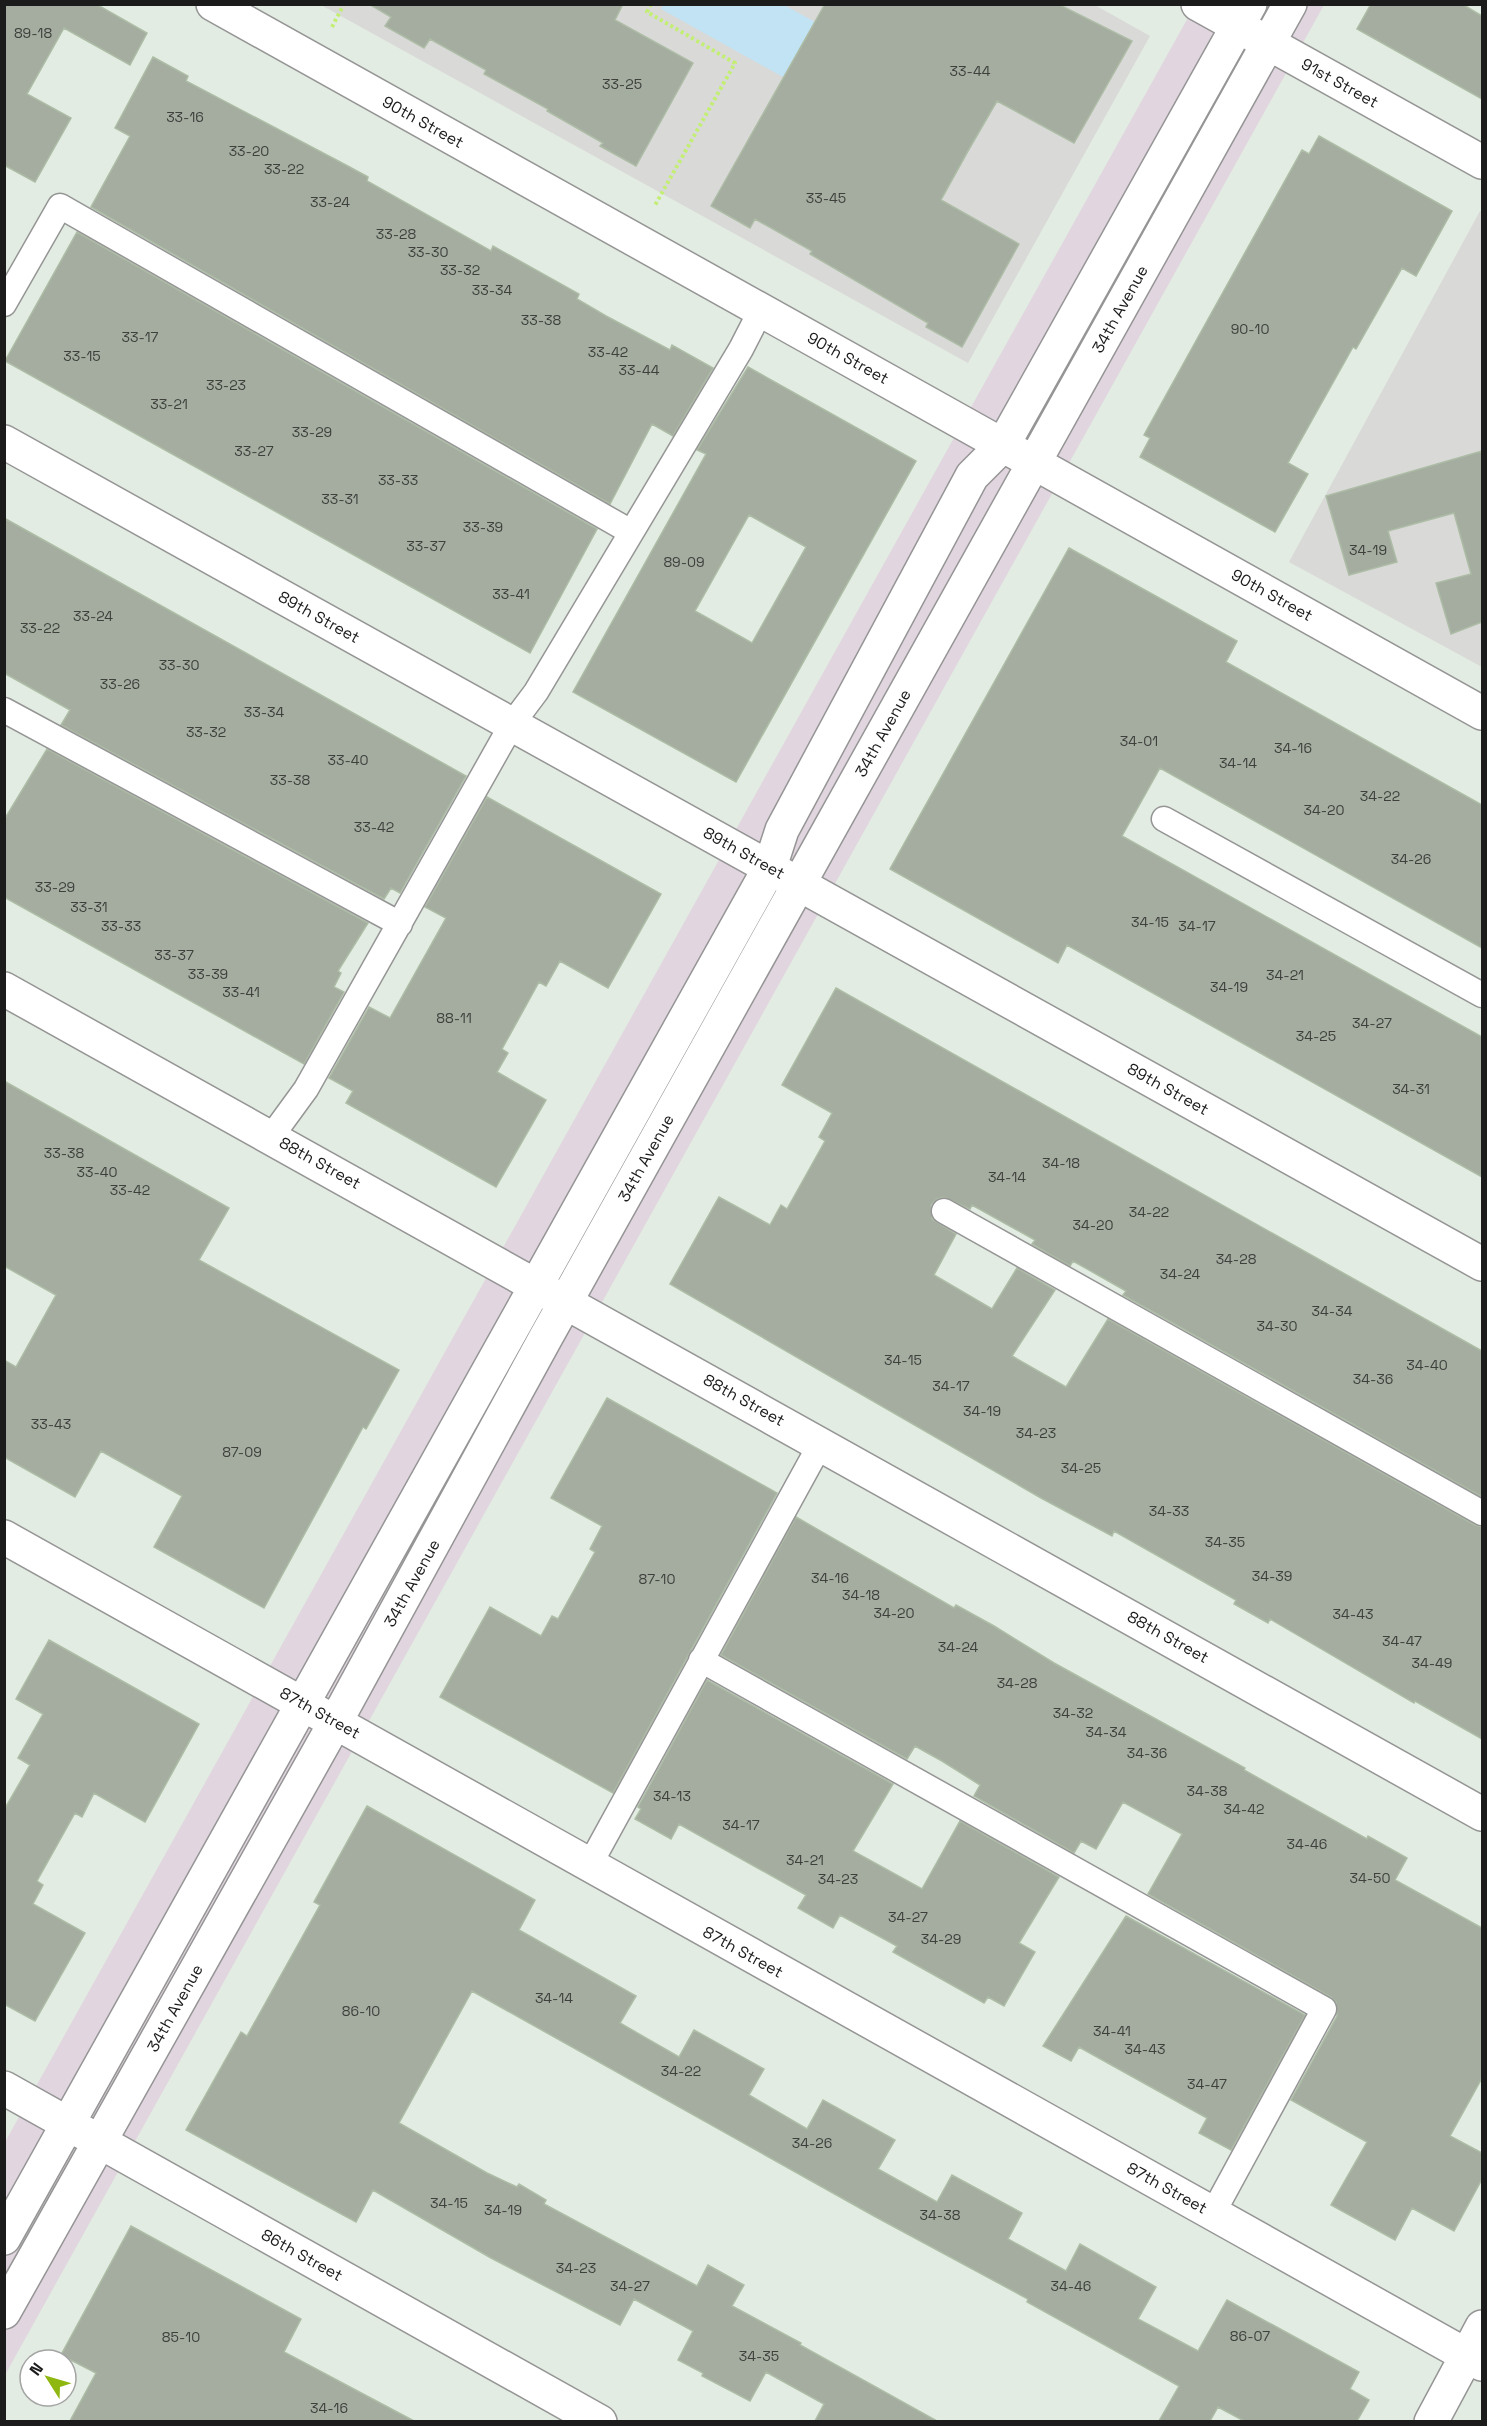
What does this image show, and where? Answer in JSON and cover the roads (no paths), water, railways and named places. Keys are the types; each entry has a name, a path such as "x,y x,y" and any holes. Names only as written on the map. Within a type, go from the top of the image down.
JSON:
{"street":[{"name":"90th Street","path":"213,4 1482,713"},
{"name":"91st Street","path":"1198,4 1244,15 1269,42 1482,162"},
{"name":"34th Avenue","path":"4,2312 336,1721 566,1301 1290,4"},
{"name":"34th Avenue","path":"4,2238 770,867 782,830 972,476 1003,445 1244,15"},
{"name":"89th Street","path":"4,442 1482,1264"},
{"name":"88th Street","path":"4,988 536,1283 1482,1814"},
{"name":"87th Street","path":"4,1538 336,1721 589,1866 1475,2359"},
{"name":"86th Street","path":"4,2088 600,2421"},
{"path":"1431,2421 1475,2359 1482,2327"}],"lane":[{"path":"4,304 60,206 631,532"},
{"path":"271,1137 306,1089 512,724 537,692 741,349 761,310"},
{"path":"4,710 400,924"},
{"path":"1164,819 1482,995"},
{"path":"944,1211 1482,1513"},
{"path":"589,1866 821,1443"},
{"path":"701,1660 1324,2009 1212,2213"}]}
